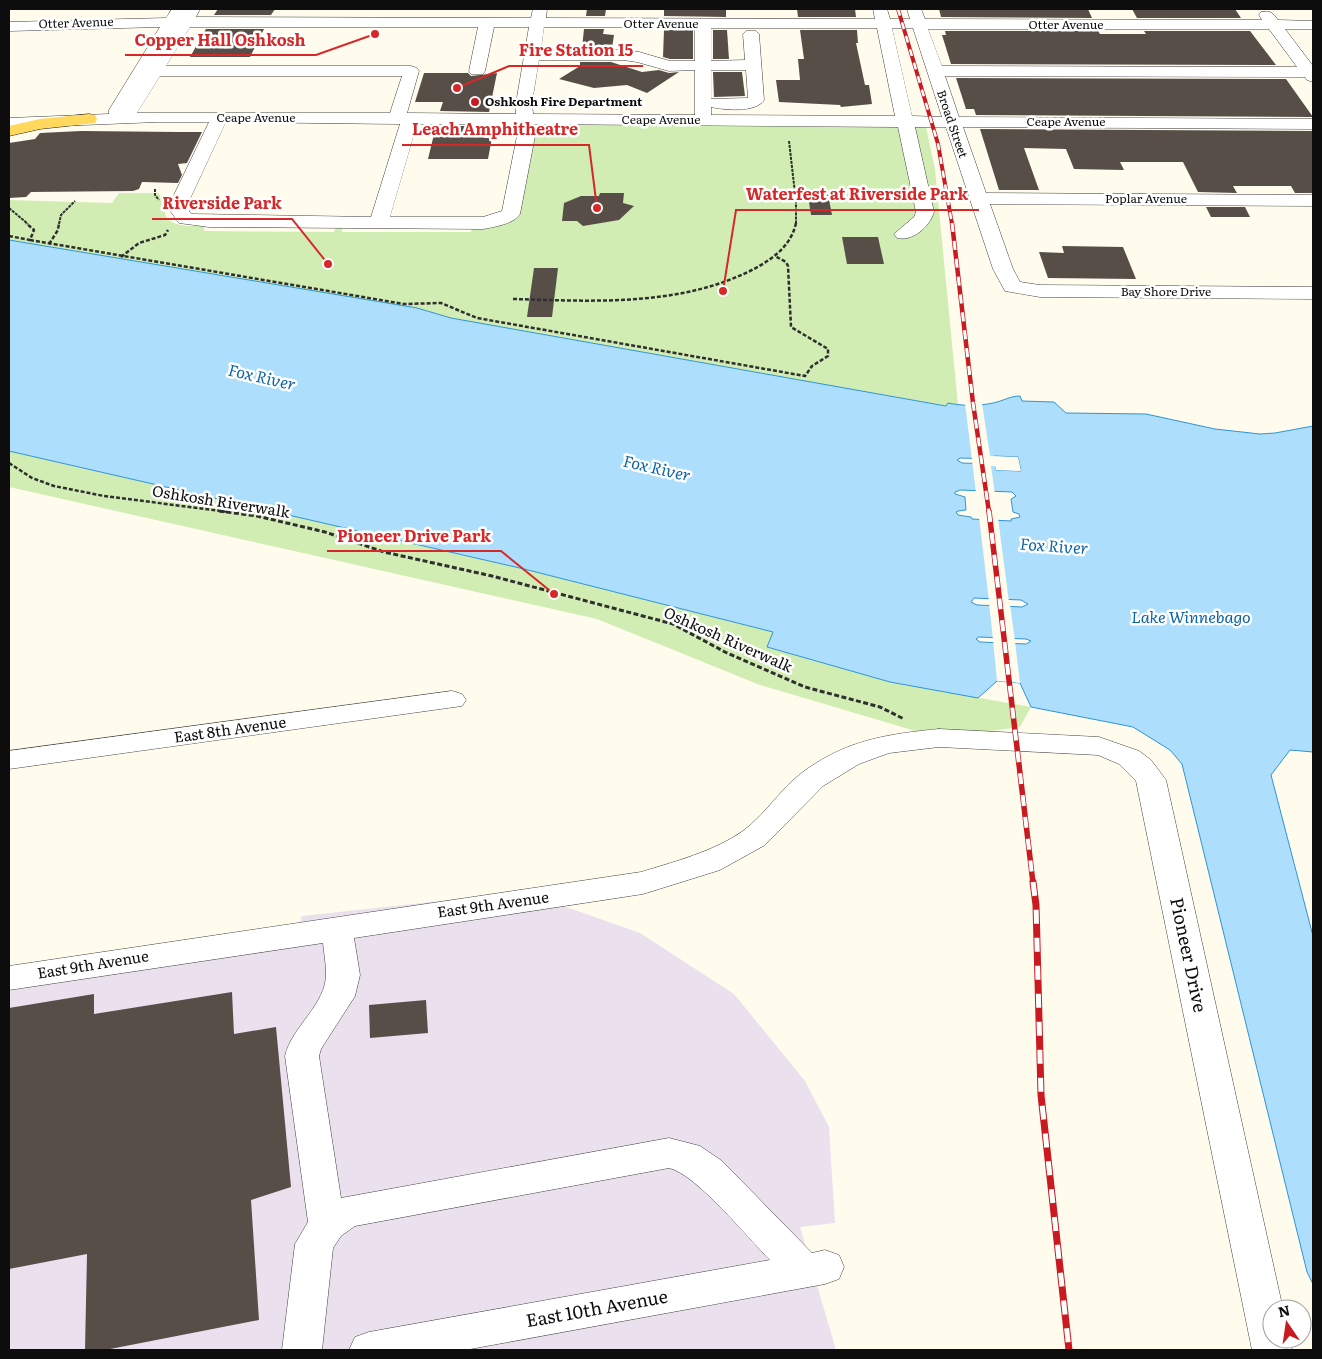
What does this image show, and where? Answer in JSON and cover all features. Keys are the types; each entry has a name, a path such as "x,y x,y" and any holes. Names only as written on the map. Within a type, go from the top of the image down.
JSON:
{"main road":[{"path":"9,131 44,122 89,119"}],"street":[{"name":"Broad Street","path":"914,9 1009,284 1019,289"},
{"path":"1261,9 1312,74"},
{"name":"Otter Avenue","path":"9,26 183,15 448,16 487,23 539,16 626,22 703,24 882,16 919,24 1313,25"},
{"path":"119,118 130,111 149,71 183,15"},
{"path":"216,118 181,199 180,212 186,219 209,221 491,222 510,214 526,136 524,103 539,16"},
{"path":"882,16 926,212 923,219 904,234"},
{"path":"623,55 626,22"},
{"path":"477,71 487,23"},
{"path":"703,24 703,112 754,102 756,100 751,34"},
{"path":"570,55 574,34"},
{"path":"651,34 652,62"},
{"path":"533,55 623,55 639,57 669,66 753,66"},
{"path":"149,71 411,71 403,119 379,222"},
{"path":"935,71 1312,74"},
{"path":"432,119 437,102"},
{"name":"Ceape Avenue","path":"89,119 526,119 703,112 952,122 1313,124"},
{"path":"9,123 44,122 80,129 156,129 216,118"},
{"name":"Poplar Avenue","path":"978,198 1313,200"},
{"name":"Bay Shore Drive","path":"1019,289 1313,293"},
{"name":"East 8th Avenue","path":"9,760 452,700"},
{"name":"East 9th Avenue","path":"9,978 644,883 709,862 754,838 813,778 849,757 885,744 939,738"},
{"name":"Pioneer Drive","path":"939,738 1099,746 1130,757 1142,767 1151,780 1272,1350"},
{"path":"302,1350 314,1244 328,1225 324,1211 302,1056 304,1047 338,996 343,976 337,928"},
{"name":"East 10th Avenue","path":"328,1225 345,1212 670,1153 687,1157 709,1172 815,1269 369,1350"}],"path":[{"path":"513,300 601,301 662,296 695,290 746,273 775,256 795,232 797,219 789,142"},
{"path":"155,189 155,195 162,205"},
{"path":"48,244 58,230 61,215 75,201"},
{"path":"9,208 34,230 30,240"},
{"path":"121,257 139,243 165,235 168,232 167,227"},
{"path":"9,236 121,257 404,304 441,303 477,318 598,341 805,376 812,366 828,356 828,349 791,327 788,266 786,262 775,256"},
{"name":"Oshkosh Riverwalk","path":"9,463 32,478 54,486 104,496 257,516 325,532 384,552 492,576 673,624 725,652 805,687 880,707 939,738"}],"shaded area":[{"path":"477,897 552,902 640,933 734,994 805,1081 829,1127 835,1223 800,1227 836,1350 9,1350 9,990 293,942 302,916"}],"green space":[{"path":"547,124 926,127 935,169 958,405 948,403 947,406 451,318 417,308 9,240 9,200 112,203 119,193 158,193 163,200 165,212 170,221 181,225 205,226 204,231 334,232 336,227 342,227 342,232 471,232 472,227 498,224 534,129"},
{"path":"9,451 524,569 774,632 768,647 890,682 1031,707 1020,727 939,738 760,685 597,619 9,487"}],"water":[{"path":"9,240 417,308 451,318 946,406 948,403 965,405 988,404 1020,396 1022,401 1054,402 1066,413 1146,414 1215,429 1260,434 1313,426 1313,752 1290,750 1271,775 1313,936 1313,1284 1307,1272 1182,764 1170,750 1133,727 1031,707 1020,683 997,681 978,698 890,682 767,647 773,632 524,569 9,451","holes":["994,456 1018,457 1021,471 996,470 995,464 962,463 957,460 960,458 994,459","960,490 1012,492 1016,496 1011,499 1013,512 1019,514 1020,517 1011,519 1011,521 972,519 971,517 958,515 956,512 966,510 965,497 955,494 955,492","974,598 1021,600 1028,604 1022,607 977,605 971,602","979,637 1026,639 1031,641 1026,644 980,642 976,639"]}],"pier":[{"path":"965,403 982,403 990,456 1018,457 1021,471 996,470 995,466 991,466 995,494 976,493"},
{"path":"979,517 998,518 1009,602 989,601"},
{"path":"989,603 1010,604 1015,641 993,640"},
{"path":"993,640 1015,641 1020,683 997,681"}],"building":[{"path":"218,9 275,9 271,15 214,15"},
{"path":"587,9 606,9 605,16 586,16"},
{"path":"664,9 726,9 726,17 664,16"},
{"path":"797,9 855,9 856,17 798,17"},
{"path":"939,9 1088,9 1092,18 941,17"},
{"path":"1132,9 1235,9 1241,18 1137,18"},
{"path":"206,29 264,29 250,57 190,57"},
{"path":"584,29 604,29 603,34 614,35 612,48 582,48"},
{"path":"664,30 693,30 693,59 670,59 663,57"},
{"path":"713,30 727,30 729,59 713,59"},
{"path":"800,30 857,30 858,43 856,43 865,85 869,85 872,104 841,107 840,105 779,102 776,80 800,80 798,59 804,59"},
{"path":"945,31 1098,31 1100,34 1146,34 1144,31 1250,31 1276,65 951,64 942,35 946,35"},
{"path":"580,62 611,62 642,72 659,70 669,73 679,72 647,93 627,85 594,88 559,79 580,66"},
{"path":"713,72 742,72 745,96 714,97"},
{"path":"424,73 468,73 471,76 497,73 489,112 440,111 443,102 415,102"},
{"path":"956,78 1286,79 1313,117 976,115 974,109 966,109"},
{"path":"436,126 486,126 484,138 492,138 488,159 428,159"},
{"path":"980,129 1313,131 1313,193 1295,193 1291,186 1233,186 1237,193 1198,192 1183,162 1120,162 1124,170 1074,169 1066,149 1024,148 1039,190 999,190"},
{"path":"81,131 202,132 187,163 178,164 182,175 178,183 142,182 139,189 133,191 31,192 26,197 9,198 9,143 35,139 40,133"},
{"path":"807,189 827,189 832,215 811,215"},
{"path":"600,193 624,193 623,203 634,206 619,220 583,226 577,221 562,221 564,203 581,196 599,196"},
{"path":"1206,207 1245,207 1250,217 1211,217"},
{"path":"842,237 878,237 884,264 847,264"},
{"path":"1062,246 1123,247 1136,279 1048,278 1039,252 1064,253"},
{"path":"534,268 558,268 552,317 527,317"},
{"path":"232,992 234,1034 276,1027 291,1187 251,1200 259,1320 105,1350 85,1350 87,1254 9,1269 9,1008 94,994 94,1014"},
{"path":"426,1000 428,1033 370,1038 369,1005"}],"railway":[{"path":"898,9 938,144 952,224"},
{"path":"952,223 973,403 989,512"},
{"path":"989,511 1033,883"},
{"path":"1033,882 1036,905 1041,1095 1069,1350"}],"place":[{"name":"Copper Hall Oshkosh","path":"375,34"},
{"name":"Fire Station 15","path":"457,88"},
{"name":"Oshkosh Fire Department","path":"475,102"},
{"name":"Leach Amphitheatre","path":"597,208"},
{"name":"Riverside Park","path":"328,264"},
{"name":"Waterfest at Riverside Park","path":"723,291"},
{"name":"Pioneer Drive Park","path":"554,594"}],"water label":[{"name":"Fox River","path":"262,377"},
{"name":"Fox River","path":"657,468"},
{"name":"Fox River","path":"1054,546"},
{"name":"Lake Winnebago","path":"1191,617"}]}
